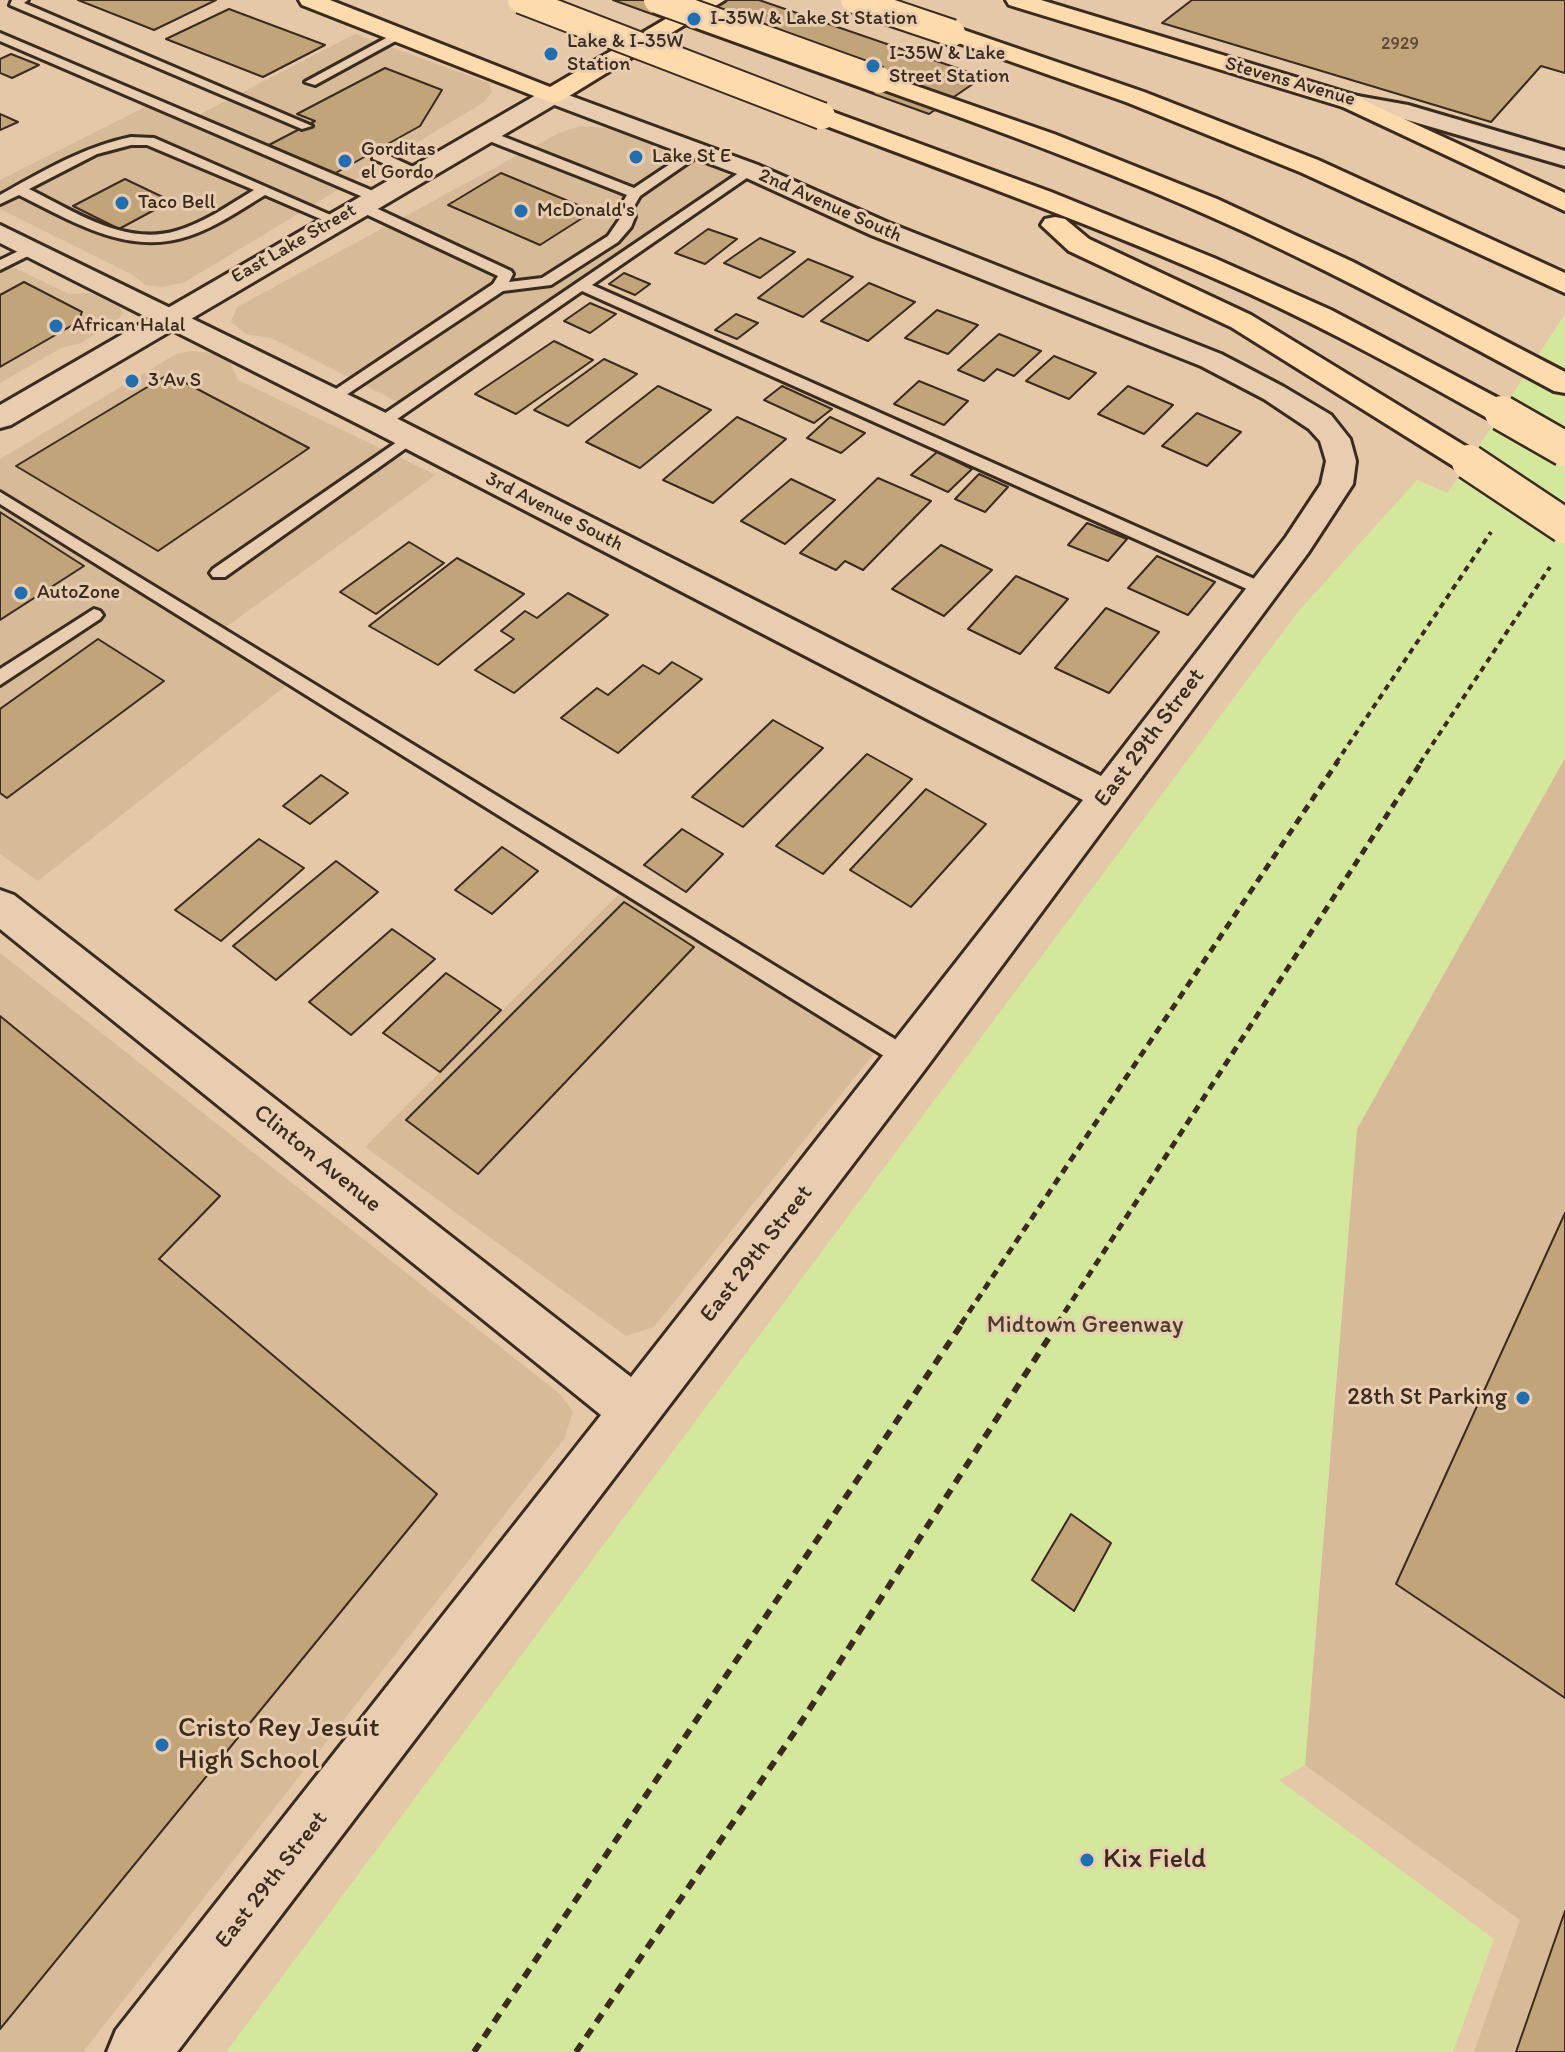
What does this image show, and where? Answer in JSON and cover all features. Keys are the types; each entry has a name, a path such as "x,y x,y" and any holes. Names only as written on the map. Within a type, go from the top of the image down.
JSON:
{"main road":[{"name":"2nd Avenue South","path":"310,0 552,96"},
{"path":"521,0 1007,185 1257,287 1367,339 1565,449"},
{"path":"657,0 887,75"},
{"path":"699,0 1207,206 1397,294 1547,356 1565,384"},
{"name":"East Lake Street","path":"0,418 714,0"},
{"path":"854,0 1135,97 1309,166 1565,284"},
{"name":"Stevens Avenue","path":"1017,0 1352,102"},
{"path":"1352,102 1565,203"},
{"path":"1007,185 1079,245 1241,321 1469,462 1565,526"}],"street":[{"name":"2nd Avenue South","path":"552,96 749,170 880,229 1211,360 1320,422 1335,439"},
{"name":"Stevens Avenue","path":"1352,102 1400,110 1565,159"},
{"name":"3rd Avenue South","path":"0,233 171,316 1107,796"},
{"name":"East 29th Street","path":"138,2052 908,1059 1309,527 1337,484 1341,461 1335,439"},
{"name":"Clinton Avenue","path":"0,906 635,1411"}],"lane":[{"path":"22,0 14,3 306,126"},
{"path":"311,82 399,35"},
{"path":"0,37 367,201 506,274 499,287"},
{"path":"484,134 635,193"},
{"path":"0,200 93,152 123,140 137,139 149,141 335,220"},
{"path":"332,398 499,287 546,282 613,239 624,227 628,217 626,208 635,193 699,151"},
{"path":"378,156 417,172"},
{"path":"219,573 583,286 749,170"},
{"path":"20,190 116,234 153,239 181,235 264,190"},
{"path":"0,266 31,249"},
{"path":"583,286 1262,589"},
{"path":"0,497 908,1059"},
{"path":"0,678 94,615"}],"path":[{"path":"474,2052 1494,527"},
{"path":"576,2052 794,1733 1332,897 1553,562"}],"shaded area":[{"path":"355,34 489,83 492,92 484,102 185,282 163,287 145,285 133,275 0,209 0,180 147,106 185,122"},
{"path":"581,126 615,129 739,177 404,405 271,338 246,334 231,322 237,307 559,133"},
{"path":"0,261 69,294 90,293 119,307 123,313 118,320 81,343 61,348 0,383"},
{"path":"191,351 213,353 230,362 238,380 436,475 226,627 298,676 38,881 0,854 0,459 176,354"},
{"path":"1565,758 1565,2052 1474,2052 1520,1920 1305,1765 1357,1129"},
{"path":"625,888 880,1046 654,1327 626,1336 365,1147"},
{"name":"Cristo Rey Jesuit High School","path":"0,953 560,1394 573,1412 564,1439 83,2052 0,2052"}],"green space":[{"name":"Midtown Greenway","path":"1565,314 1565,758 1357,1129 1305,1765 1279,1780 1494,1939 1453,2052 226,2052 1297,613 1417,480 1448,493"}],"building":[{"path":"78,0 216,0 154,30"},
{"name":"I-35W & Lake Street Station","path":"613,0 759,0 983,77 929,114"},
{"path":"1192,0 1565,0 1565,73 1541,66 1491,122 1162,23"},
{"path":"229,9 325,45 263,77 166,39"},
{"path":"11,54 39,65 12,78 0,73 0,59"},
{"path":"385,68 442,90 420,126 332,175 267,146 315,121 297,114"},
{"path":"0,114 18,122 0,130"},
{"name":"McDonald's","path":"501,173 585,208 577,214 584,217 540,245 448,205"},
{"name":"Taco Bell","path":"125,179 171,201 119,229 73,206"},
{"path":"708,229 737,239 705,264 675,253"},
{"path":"760,238 795,252 760,278 724,263"},
{"path":"808,259 853,277 803,317 758,298"},
{"path":"624,273 650,284 635,295 609,284"},
{"path":"24,282 82,312 78,322 0,367 0,295"},
{"path":"869,283 915,302 868,341 821,321"},
{"path":"590,303 616,314 590,333 564,321"},
{"path":"937,310 978,325 948,354 905,338"},
{"path":"736,314 758,323 737,339 715,330"},
{"path":"999,334 1041,351 1014,376 997,369 984,381 958,370"},
{"path":"554,341 593,360 516,414 475,394"},
{"path":"1054,356 1096,373 1069,399 1026,381"},
{"path":"604,359 637,374 568,426 534,410"},
{"path":"169,374 309,448 158,551 16,466"},
{"path":"919,381 968,401 944,425 894,404"},
{"path":"658,386 711,410 640,468 586,442"},
{"path":"782,386 832,409 814,423 764,400"},
{"path":"1128,386 1173,405 1144,434 1098,414"},
{"path":"1197,413 1241,432 1207,466 1162,446"},
{"path":"737,417 786,439 713,503 663,480"},
{"path":"830,417 865,433 841,453 807,438"},
{"path":"937,452 972,469 948,492 911,475"},
{"path":"979,474 1008,487 985,512 955,499"},
{"path":"878,478 931,501 863,570 845,561 836,570 800,553"},
{"path":"791,479 835,500 785,544 741,521"},
{"name":"AutoZone","path":"0,512 84,566 0,620"},
{"path":"1087,523 1127,539 1108,561 1068,545"},
{"path":"409,542 444,563 376,614 340,592"},
{"path":"941,545 992,570 944,616 892,589"},
{"path":"1157,556 1215,582 1188,615 1128,588"},
{"path":"457,558 524,594 438,665 369,626"},
{"path":"1016,576 1068,599 1020,654 968,629"},
{"path":"568,593 608,615 514,693 475,670 514,639 501,631 525,611 537,618"},
{"path":"1106,608 1159,632 1109,693 1055,668"},
{"path":"98,639 164,681 7,798 0,793 0,709"},
{"path":"672,662 702,679 618,753 561,718 597,688 608,695 643,665 659,674"},
{"path":"773,720 823,748 743,827 692,797"},
{"path":"867,754 912,779 823,874 776,846"},
{"path":"321,775 348,793 310,824 283,806"},
{"path":"926,789 986,824 911,907 850,870"},
{"path":"682,829 723,854 686,892 644,865"},
{"path":"259,839 304,868 221,941 175,910"},
{"path":"502,847 538,871 492,914 455,890"},
{"path":"336,861 378,892 276,980 233,946"},
{"path":"624,902 694,947 478,1174 406,1120"},
{"path":"392,929 435,959 351,1035 309,1002"},
{"path":"446,973 501,1010 440,1072 383,1033"},
{"name":"Cristo Rey Jesuit High School","path":"0,1016 220,1196 159,1259 437,1494 0,2029"},
{"name":"28th St Parking","path":"1565,1213 1565,1698 1396,1584"},
{"path":"1071,1514 1111,1543 1074,1611 1032,1580"},
{"path":"1565,1911 1565,2052 1516,2052"}],"place":[{"name":"I-35W & Lake St Station","path":"694,19"},
{"name":"Lake & I-35W Station","path":"551,54"},
{"name":"I-35W & Lake Street Station","path":"873,66"},
{"name":"Lake St E","path":"636,157"},
{"name":"Gorditas el Gordo","path":"345,161"},
{"name":"Taco Bell","path":"122,203"},
{"name":"McDonald's","path":"521,211"},
{"name":"African Halal","path":"56,326"},
{"name":"3 Av S","path":"132,381"},
{"name":"AutoZone","path":"21,593"},
{"name":"28th St Parking","path":"1523,1398"},
{"name":"Cristo Rey Jesuit High School","path":"162,1745"},
{"name":"Kix Field","path":"1087,1860"}]}
